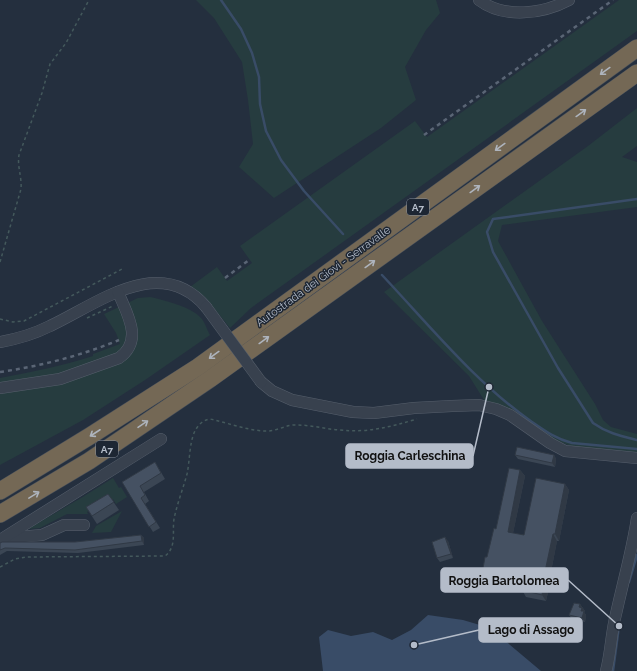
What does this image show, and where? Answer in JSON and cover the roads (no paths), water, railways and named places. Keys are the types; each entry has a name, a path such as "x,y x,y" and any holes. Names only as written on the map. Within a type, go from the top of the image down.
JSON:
{"highway":[{"name":"Autostrada dei Giovi - Serravalle","path":"0,492 198,367 637,48"},
{"name":"Autostrada dei Giovi - Serravalle","path":"0,514 89,461 210,379 637,73"}],"street":[{"path":"479,0 496,8 511,12 543,10 568,0"},
{"path":"0,342 18,338 49,327 120,297 137,285 145,283 166,284 189,293 206,307 262,382 272,391 292,400 353,412 374,413 414,408 479,405 496,409 510,415 550,443 565,451 637,458"},
{"path":"0,388 60,379 119,358 128,351 132,340 131,324 120,297"},
{"path":"2,539 161,439"},
{"path":"606,671 615,615 634,541 637,518"},
{"path":"2,539 42,535 64,525 84,524"}],"water":[{"path":"428,615 463,620 490,628 541,671 323,671 319,637 328,630 351,636 373,632 392,640 411,630"}],"waterway":[{"path":"221,0 241,29 252,53 259,77 260,104 266,131 281,160 304,191 343,234"},
{"path":"637,199 493,219 487,232 493,252 558,368 593,423 609,432 637,440"},
{"path":"382,275 472,372 511,407 546,432 572,443 637,449"},
{"path":"629,582 637,555"},
{"path":"613,671 619,626"}],"railway":[{"path":"424,135 613,0"},
{"path":"225,278 249,260"},
{"path":"0,372 60,360 119,340"}],"place":[{"name":"Roggia Carleschina","path":"489,387"},
{"name":"Roggia Bartolomea","path":"619,626"},
{"name":"Lago di Assago","path":"414,645"}]}
